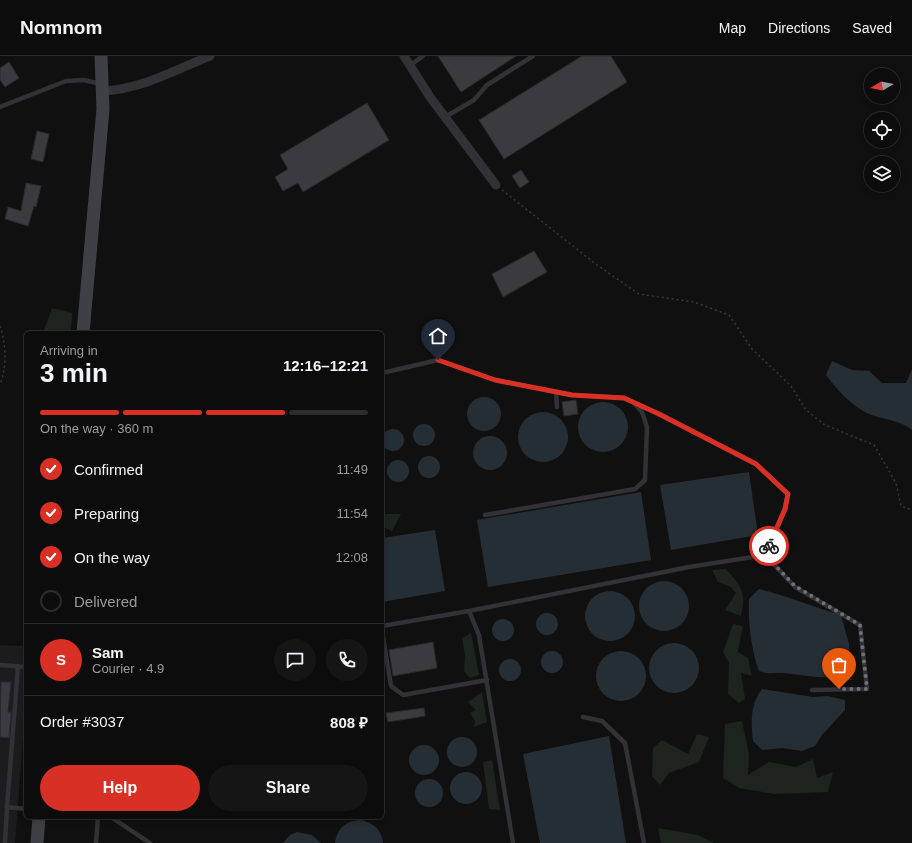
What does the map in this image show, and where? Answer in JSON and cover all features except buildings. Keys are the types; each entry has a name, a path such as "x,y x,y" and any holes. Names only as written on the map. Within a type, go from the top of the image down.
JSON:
{"street":[{"path":"83,331 103,109 101,56"},
{"path":"102,87 119,91 138,86 210,56"},
{"path":"404,56 430,97 496,185"},
{"path":"36,843 39,819"}],"lane":[{"path":"411,65 423,56"},
{"path":"445,117 474,100 487,85 533,56"},
{"path":"0,107 66,81 84,80 102,87"},
{"path":"384,373 438,360 495,380 572,395 624,398 632,401 756,464 788,494 785,509 765,555"},
{"path":"556,392 557,408"},
{"path":"485,515 635,489 645,480 647,427 642,412 632,401"},
{"path":"384,626 689,567 765,555"},
{"path":"765,555 795,586 860,625 867,689 812,690"},
{"path":"469,610 479,634 513,843"},
{"path":"384,642 391,686 403,695 487,680"},
{"path":"0,665 24,666"},
{"path":"5,843 18,666"},
{"path":"583,717 602,721 625,744 644,843"},
{"path":"7,807 24,809"},
{"path":"96,843 98,819"},
{"path":"114,819 150,843"}],"path":[{"path":"496,185 597,265 639,294 694,302 729,315 752,349 791,386 806,410 825,426 874,445 896,483 901,506 912,510"},
{"path":"0,326 4,347 3,377 0,384"}],"shaded area":[{"path":"52,308 72,313 71,331 44,331"},
{"path":"832,361 852,370 869,371 882,383 906,383 912,369 912,430 899,423 868,413 854,405 826,375"},
{"path":"484,397 496,402 501,414 496,426 484,431 472,426 467,414 472,402"},
{"path":"603,402 617,406 624,413 628,427 624,441 617,448 603,452 589,448 582,441 578,427 582,413 589,406"},
{"path":"543,412 557,416 564,423 568,437 564,451 557,458 543,462 529,458 522,451 518,437 522,423 529,416"},
{"path":"424,424 432,427 435,435 432,443 424,446 416,443 413,435 416,427"},
{"path":"393,429 401,432 404,440 401,448 393,451 385,448 385,432"},
{"path":"490,436 502,441 507,453 502,465 490,470 478,465 473,453 478,441"},
{"path":"429,456 437,459 440,467 437,475 429,478 421,475 418,467 421,459"},
{"path":"398,460 406,463 409,471 406,479 398,482 390,479 387,471 390,463"},
{"path":"749,472 758,535 671,550 660,485"},
{"path":"641,492 651,560 488,587 477,520"},
{"path":"384,514 401,514 392,531 384,527"},
{"path":"435,530 445,591 384,602 384,538"},
{"path":"726,569 739,585 743,595 741,616 725,610 736,593 731,587 718,582 712,570"},
{"path":"664,581 678,585 685,592 689,606 685,620 678,627 664,631 650,627 643,620 639,606 643,592 650,585"},
{"path":"759,589 841,615 849,644 850,671 833,677 816,677 759,671 752,645 749,599"},
{"path":"610,591 624,595 631,602 635,616 631,630 624,637 610,641 596,637 589,630 585,616 589,602 596,595"},
{"path":"547,613 555,616 558,624 555,632 547,635 539,632 536,624 539,616"},
{"path":"503,619 511,622 514,630 511,638 503,641 495,638 492,630 495,622"},
{"path":"733,624 743,626 738,652 748,658 752,676 741,673 745,699 739,703 728,694 729,663 723,652"},
{"path":"471,633 479,675 470,678 464,671 465,655 462,638"},
{"path":"674,643 683,645 694,654 699,668 697,677 688,688 674,693 665,691 654,682 649,668 651,659 660,648"},
{"path":"0,645 24,646 24,725 15,843 0,843"},
{"path":"552,651 560,654 563,662 560,670 552,673 544,670 541,662 544,654"},
{"path":"621,651 630,653 641,662 646,676 644,685 635,696 621,701 612,699 601,690 596,676 598,667 607,656"},
{"path":"510,659 518,662 521,670 518,678 510,681 502,678 499,670 502,662"},
{"path":"762,689 813,697 827,696 845,700 845,710 822,735 815,746 802,751 782,748 762,750 753,741 752,714 755,701"},
{"path":"482,692 487,722 474,727 475,721 470,713 476,710 468,702"},
{"path":"742,721 749,754 748,775 769,762 796,767 813,759 817,778 833,772 828,792 774,794 739,788 723,778 725,724"},
{"path":"697,734 709,737 699,762 669,773 660,785 652,776 653,748 662,740 688,754"},
{"path":"609,736 626,843 540,843 523,754"},
{"path":"462,737 473,741 477,752 473,763 462,767 451,763 447,752 451,741"},
{"path":"424,745 430,746 438,754 438,766 430,774 424,775 418,774 410,766 409,760 410,754 418,746"},
{"path":"492,760 500,810 489,809 483,762"},
{"path":"466,772 475,775 479,779 482,788 479,797 475,801 466,804 457,801 453,797 450,788 453,779 457,775"},
{"path":"429,779 439,783 443,793 439,803 429,807 419,803 415,793 419,783"},
{"path":"360,820 369,822 376,827 381,834 383,843 335,843 340,830 346,824"},
{"path":"658,828 698,835 714,843 661,843"},
{"path":"297,832 312,835 321,843 283,843 290,835"}],"way so far":[{"path":"769,546 765,555 795,586 860,625 867,689 839,689"}],"route":[{"path":"438,360 495,380 572,395 624,398 659,414 756,464 788,494 785,509 769,546"}]}
